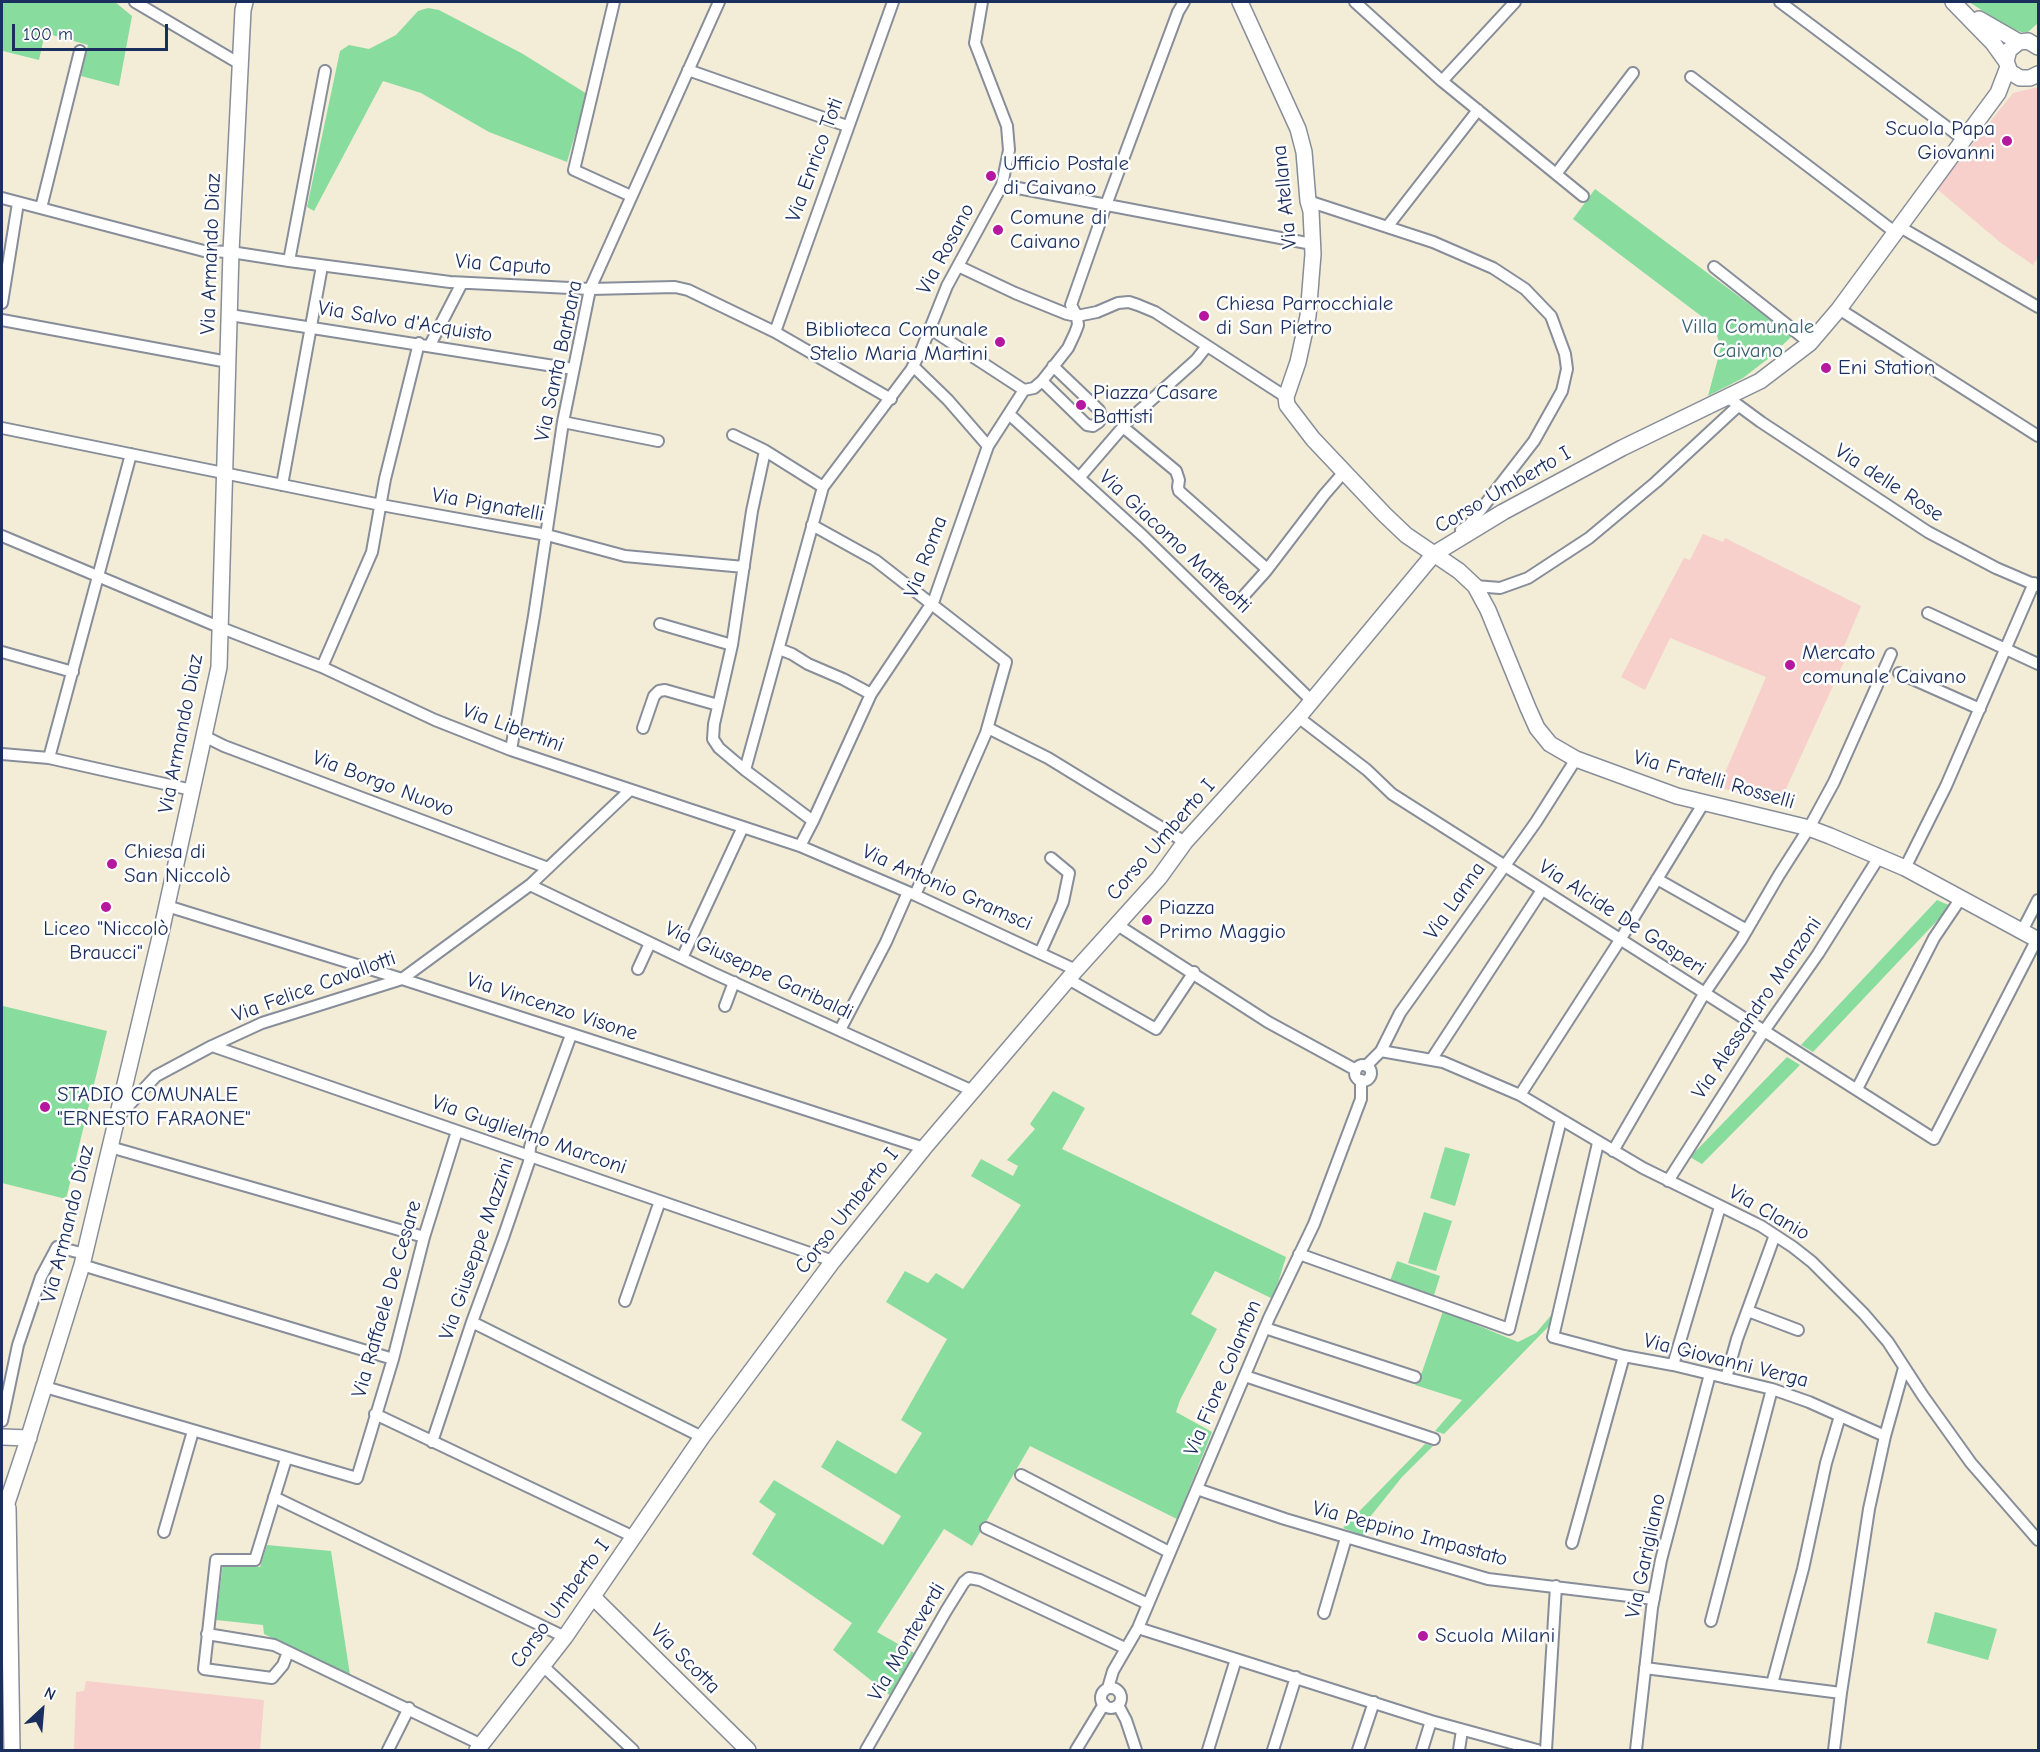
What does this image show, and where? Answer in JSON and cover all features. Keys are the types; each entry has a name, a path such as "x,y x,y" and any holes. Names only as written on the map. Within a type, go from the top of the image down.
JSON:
{"main road":[{"name":"Via Armando Diaz","path":"29,1438 83,1259 167,906 219,667 231,252 245,2"},
{"name":"Via Atellana","path":"1240,2 1298,129 1304,152 1308,201 1311,211 1312,244 1308,316 1298,362 1286,397"},
{"path":"1955,3 2000,33 2031,41"},
{"path":"1955,3 1993,43 2015,76 2032,76"},
{"name":"Corso Umberto I","path":"479,1748 565,1637 702,1437 833,1261 924,1148 1072,974 1159,878 1185,842 1312,701 1434,554 1513,506 1622,448 1732,401 1810,343 1839,309 1998,93 2009,50 2031,41"},
{"name":"Corso Umberto I","path":"1998,93 2032,76"},
{"name":"Via Fratelli Rosselli","path":"1286,397 1287,405 1301,425 1406,535 1459,571 1475,586 1488,610 1537,728 1550,744 1576,759 1703,804 1809,828 1905,868 2038,939"},
{"path":"2,1437 29,1438 5,1502 2,1518"},
{"path":"5,1502 5,1603 12,1750"},
{"name":"Via Scotta","path":"593,1597 748,1750"}],"street":[{"path":"135,2 240,63"},
{"path":"614,2 574,170 631,196"},
{"name":"Via Santa Barbara","path":"511,750 547,535 563,422 590,289 719,2"},
{"name":"Via Enrico Toti","path":"775,332 893,2"},
{"name":"Via Rosano","path":"745,770 823,487 891,399 913,366 947,286 1002,185 1009,150 1007,126 975,43 982,2"},
{"path":"929,328 1024,390 1034,388 1042,381 1072,341 1078,325 1077,316 1071,305 1106,205 1178,12 1184,2"},
{"path":"1355,2 1442,81 1583,196"},
{"path":"1442,81 1515,2"},
{"path":"1780,2 1963,139"},
{"path":"41,208 80,51"},
{"path":"688,70 848,126"},
{"path":"289,261 325,71"},
{"path":"1556,174 1634,73"},
{"path":"1691,77 1898,230 2038,307"},
{"path":"1387,227 1478,110"},
{"path":"1002,185 1312,244"},
{"name":"Via Caputo","path":"2,198 204,251 231,252 462,283 590,289 675,287 688,290 775,332 891,399"},
{"path":"1308,201 1432,242 1505,274 1525,288 1551,316 1565,354 1567,369 1562,391 1534,441 1469,525 1448,538 1434,554"},
{"path":"2,303 18,203"},
{"path":"282,485 322,266"},
{"path":"958,266 1067,314 1077,316 1097,312 1118,303 1129,302 1155,312 1286,397"},
{"path":"1714,267 1810,343"},
{"path":"322,667 372,552 381,505 424,344 462,283"},
{"path":"1839,309 2038,436"},
{"name":"Via Salvo d'Acquisto","path":"230,315 573,369"},
{"path":"2,320 228,362"},
{"path":"1079,478 1123,427 1196,360 1207,346"},
{"path":"913,366 948,400 988,446"},
{"path":"1042,381 1087,425 1093,426 1099,422 1101,417 1099,410 1053,366"},
{"name":"Via Roma","path":"800,846 871,694 931,604 988,446 1024,390"},
{"path":"1475,586 1500,588 1528,578 1589,538 1656,482 1732,401"},
{"name":"Via delle Rose","path":"1732,401 1928,532 1996,568 2036,585"},
{"name":"Via Giacomo Matteotti","path":"1009,414 1226,615 1312,701"},
{"path":"563,422 658,441"},
{"path":"1123,427 1176,471 1179,491 1268,569"},
{"name":"Via Pignatelli","path":"2,428 381,505 547,535 625,556 744,567"},
{"path":"732,435 765,451 823,487"},
{"path":"765,451 752,511 732,645 718,705 713,739 718,748 745,770 813,820"},
{"path":"50,758 131,454"},
{"path":"1226,615 1268,569 1344,472"},
{"path":"812,525 875,560 1006,662 988,728 911,893 840,1030"},
{"name":"Via Libertini","path":"2,536 219,627 322,667 435,720 511,750 800,846"},
{"path":"1905,868 1946,786 2036,585"},
{"path":"1928,613 2038,664"},
{"path":"660,624 732,645"},
{"path":"779,649 871,694"},
{"path":"2,652 73,672"},
{"path":"1612,1151 1704,994 1747,930 1809,828 1834,782 1891,654"},
{"path":"1899,673 1980,710"},
{"path":"644,728 654,696 664,690 718,705"},
{"name":"Via Alcide De Gasperi","path":"1298,717 1367,770 1392,794 1934,1139 2038,939"},
{"path":"988,728 1048,758 1185,842"},
{"name":"Via Borgo Nuovo","path":"204,736 224,746 548,868"},
{"path":"2,754 50,758 192,790"},
{"name":"Via Lanna","path":"1361,1072 1382,1051 1400,1013 1536,822 1576,759"},
{"name":"Via Felice Cavallotti","path":"116,1119 156,1076 212,1046 262,1023 402,979 530,885 630,790"},
{"path":"1520,1095 1620,940 1703,804"},
{"path":"682,958 743,827"},
{"name":"Via Antonio Gramsci","path":"800,846 911,893 1040,952 1156,1029 1194,972"},
{"name":"Via Alessandro Manzoni","path":"1668,1181 1764,1031 1818,954 1879,857"},
{"path":"1040,952 1063,902 1069,873 1051,858"},
{"path":"1657,879 1747,930"},
{"name":"Via Giuseppe Garibaldi","path":"530,885 682,958 973,1091"},
{"path":"1431,1060 1542,890"},
{"path":"1857,1089 1935,938 1961,898"},
{"path":"2022,931 2038,900"},
{"name":"Via Vincenzo Visone","path":"167,906 402,979 924,1148"},
{"path":"1116,924 1194,972 1268,1022 1361,1072"},
{"path":"638,969 651,943"},
{"path":"725,1006 734,982"},
{"name":"Via Giuseppe Mazzini","path":"432,1442 504,1235 530,1156 530,1147 571,1035"},
{"name":"Via Guglielmo Marconi","path":"212,1046 833,1261"},
{"name":"Via Clanio","path":"1382,1051 1431,1060 1460,1069 1520,1095 1612,1151 1775,1235 1812,1262 1864,1314 1888,1342 1971,1463 2038,1540"},
{"name":"Via Fiore Colanton","path":"1108,1688 1113,1671 1138,1628 1265,1328 1314,1224 1362,1099 1361,1072"},
{"path":"1299,1254 1509,1329 1561,1120"},
{"name":"Via Raffaele De Cesare","path":"286,1459 357,1478 393,1359 424,1237 457,1131"},
{"name":"Via Giovanni Verga","path":"1598,1143 1553,1336 1624,1356 1673,1365 1772,1389 1885,1436"},
{"path":"110,1147 424,1237"},
{"path":"625,1301 660,1201"},
{"path":"1673,1365 1720,1207"},
{"path":"1726,1378 1775,1235"},
{"path":"2,1421 18,1345 41,1277 57,1247 83,1259 393,1359"},
{"path":"1748,1311 1798,1330"},
{"path":"472,1322 702,1437"},
{"path":"1265,1328 1415,1377"},
{"path":"1572,1543 1624,1356"},
{"path":"1834,1750 1869,1509 1885,1436 1904,1368"},
{"name":"Via Garigliano","path":"1636,1750 1654,1599 1661,1560 1710,1374"},
{"path":"1245,1376 1434,1439"},
{"path":"45,1387 286,1459 255,1560 216,1560 204,1669 272,1678 283,1665 288,1652"},
{"path":"1711,1622 1772,1389"},
{"path":"375,1414 634,1537"},
{"path":"1772,1684 1803,1569 1826,1463 1840,1416"},
{"path":"164,1532 193,1431"},
{"path":"1021,1475 1169,1552"},
{"name":"Via Peppino Impastato","path":"1197,1489 1346,1538 1488,1579 1654,1599"},
{"path":"274,1497 565,1637"},
{"path":"986,1528 1148,1604"},
{"path":"1324,1613 1346,1538"},
{"name":"Via Monteverdi","path":"866,1750 946,1611 964,1582 969,1578 980,1580 1125,1648"},
{"path":"1546,1750 1556,1587"},
{"path":"1138,1628 1431,1721 1537,1750"},
{"path":"207,1634 274,1645 409,1708 479,1748"},
{"path":"1208,1750 1236,1659"},
{"path":"543,1666 633,1750"},
{"path":"1645,1668 1841,1693"},
{"path":"1273,1750 1296,1677"},
{"path":"1118,1705 1109,1707 1104,1704 1101,1695 1108,1688 1115,1688 1120,1693 1121,1699 1118,1705 1136,1750"},
{"path":"1358,1750 1374,1702"},
{"path":"1076,1750 1104,1704"},
{"path":"388,1750 409,1708"},
{"path":"1422,1750 1431,1721"},
{"path":"1459,1750 1462,1730"}],"shaded area":[{"name":"Scuola Papa Giovanni","path":"2038,87 2038,257 2033,265 2001,243 1937,189 2013,93"},
{"name":"Mercato comunale Caivano","path":"1703,534 1723,542 1725,538 1861,606 1843,649 1848,653 1780,802 1759,795 1756,799 1719,787 1766,677 1670,638 1645,690 1621,677 1684,558 1690,560"},
{"path":"86,1681 264,1700 260,1750 74,1750 76,1692 84,1691"}],"green space":[{"path":"2,2 115,2 132,16 119,86 81,76 88,45 45,33 39,60 3,51 2,57"},
{"path":"1969,2 2038,2 2038,23 2028,32 2021,32 2008,27"},
{"path":"428,8 439,10 523,54 587,94 567,162 489,132 421,93 383,81 314,211 307,207 340,51 349,45 369,49 396,35 418,11"},
{"name":"Villa Comunale Caivano","path":"1595,189 1792,336 1743,378 1708,396 1721,347 1713,325 1573,219"},
{"path":"1937,900 1951,906 1813,1052 1801,1045"},
{"name":"STADIO COMUNALE \"ERNESTO FARAONE\"","path":"3,1006 107,1031 66,1199 2,1183"},
{"path":"1787,1057 1800,1065 1702,1164 1690,1157"},
{"path":"1053,1091 1085,1108 1062,1149 1286,1257 1273,1299 1215,1271 1191,1314 1217,1329 1176,1412 1212,1432 1177,1519 1030,1446 972,1546 944,1529 877,1632 914,1653 892,1697 833,1650 852,1623 752,1554 776,1514 759,1502 774,1480 883,1545 901,1516 821,1467 837,1440 896,1474 922,1433 901,1420 947,1339 886,1302 905,1271 928,1283 936,1273 963,1289 1021,1205 971,1176 981,1159 1013,1176 1018,1166 1007,1160 1035,1129 1030,1124"},
{"path":"1445,1147 1470,1154 1455,1206 1430,1198"},
{"path":"1424,1212 1452,1221 1436,1271 1408,1263"},
{"path":"1397,1261 1440,1276 1434,1295 1390,1281"},
{"path":"1443,1311 1518,1342 1536,1333 1553,1313 1549,1326 1444,1434 1435,1431 1462,1400 1415,1385 1422,1372"},
{"path":"1425,1444 1433,1446 1402,1477 1370,1517 1364,1536 1343,1528"},
{"path":"267,1545 331,1551 350,1675 264,1634 263,1625 216,1620 223,1564 260,1567"},
{"path":"1935,1612 1997,1629 1988,1660 1927,1643"}],"place":[{"name":"Scuola Papa Giovanni","path":"2007,141"},
{"name":"Ufficio Postale di Caivano","path":"991,176"},
{"name":"Comune di Caivano","path":"998,230"},
{"name":"Chiesa Parrocchiale di San Pietro","path":"1204,316"},
{"name":"Biblioteca Comunale Stelio Maria Martini","path":"1000,342"},
{"name":"Eni Station","path":"1826,368"},
{"name":"Piazza Casare Battisti","path":"1081,405"},
{"name":"Mercato comunale Caivano","path":"1790,665"},
{"name":"Chiesa di San Niccolò","path":"112,864"},
{"name":"Liceo \"Niccolò Braucci\"","path":"106,907"},
{"name":"Piazza Primo Maggio","path":"1147,920"},
{"name":"STADIO COMUNALE \"ERNESTO FARAONE\"","path":"45,1107"},
{"name":"Scuola Milani","path":"1423,1636"}]}
